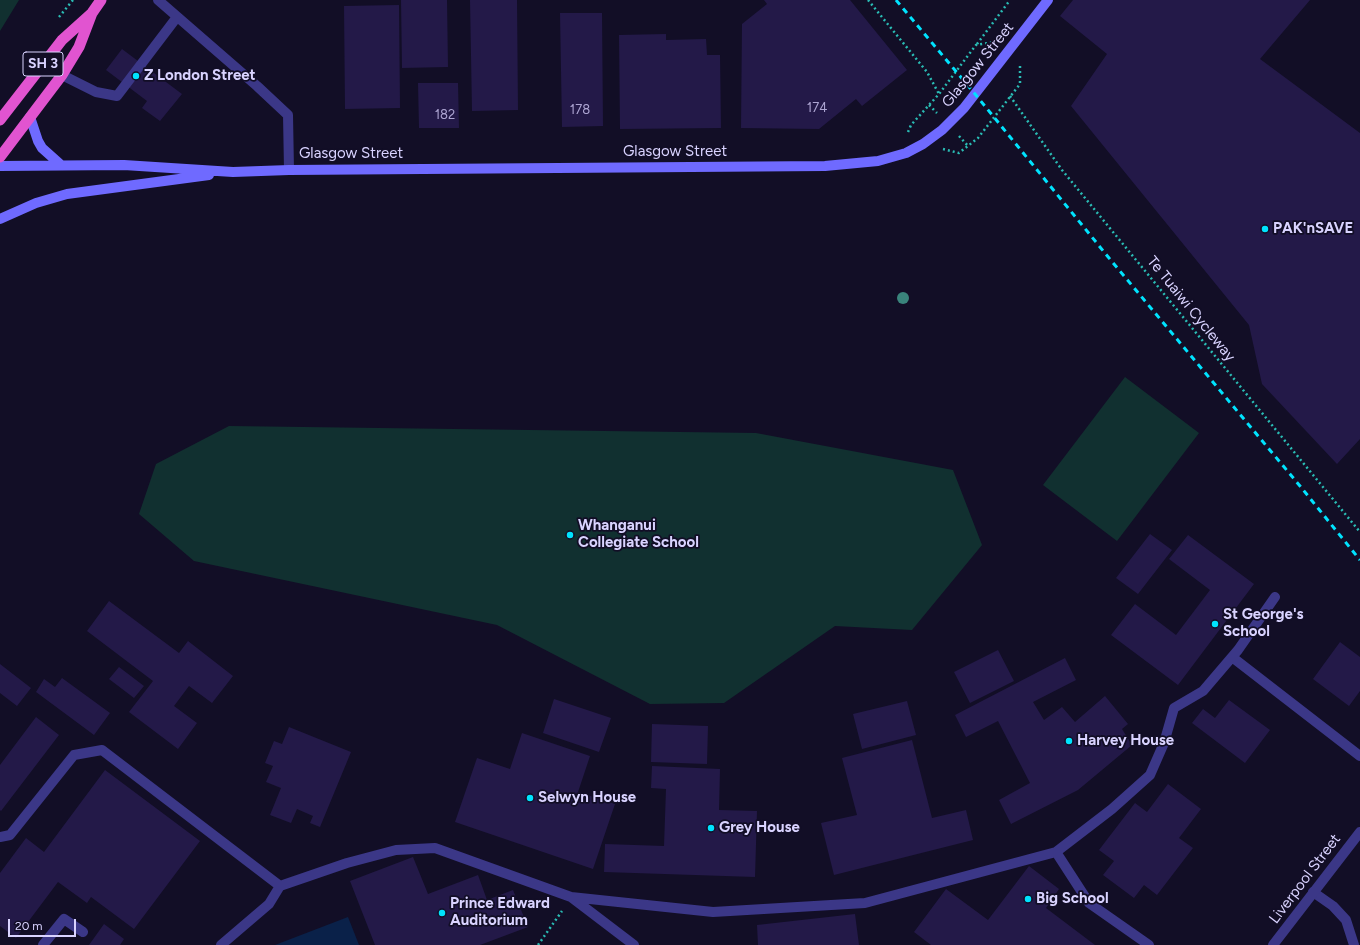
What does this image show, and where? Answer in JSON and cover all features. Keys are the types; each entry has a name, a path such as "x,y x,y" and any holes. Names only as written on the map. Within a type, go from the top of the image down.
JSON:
{"highway":[{"name":"SH 3","path":"0,120 62,40 92,12 101,0"},
{"name":"SH 3","path":"0,157 62,75 79,47 92,12"}],"main road":[{"name":"Glasgow Street","path":"0,219 36,203 67,194 233,172 289,170 825,166 878,161 906,153 924,144 942,130 964,108 1048,0"},
{"path":"30,117 38,141 49,155 61,165"},
{"name":"Glasgow Street","path":"0,166 124,165 233,172"}],"street":[{"path":"158,0 288,115 289,170"},
{"path":"62,75 96,92 117,96 177,17"},
{"path":"221,945 269,904 280,886 347,863 396,850 435,848 571,897 713,912 865,903 1056,852 1112,809 1150,775 1164,742 1174,708 1203,691 1232,657 1275,597"},
{"path":"1232,657 1360,756"},
{"path":"0,837 10,835 74,755 102,750 280,886"},
{"name":"Liverpool Street","path":"1273,945 1360,832"},
{"path":"1056,852 1089,903 1149,945"},
{"path":"1313,892 1333,906 1346,920 1354,945"},
{"path":"571,897 634,945"},
{"path":"43,945 64,919 83,932"}],"path":[{"path":"868,0 927,72 939,94"},
{"path":"908,132 911,125 939,94 1010,0"},
{"path":"976,45 984,44"},
{"path":"954,152 960,153 985,130 1020,84 1020,73"},
{"name":"Te Tuaiwi Cycleway","path":"1010,96 1062,170 1360,532"},
{"path":"929,105 933,109"},
{"path":"965,142 968,146"},
{"path":"538,945 571,897"}],"green space":[{"path":"0,0 19,0 0,31"},
{"path":"1125,377 1199,433 1117,541 1043,485"},
{"path":"229,426 756,433 953,470 982,545 912,630 835,626 724,703 650,704 497,625 194,561 139,514 156,464"}],"water":[{"path":"348,917 359,945 275,945"}],"building":[{"path":"401,0 447,0 448,67 402,68"},
{"path":"470,0 517,0 518,110 472,111"},
{"path":"764,0 850,0 907,70 862,106 856,99 819,129 741,128 742,24 767,4"},
{"name":"PAK'nSAVE","path":"1073,0 1310,0 1260,59 1360,133 1360,439 1337,464 1262,384 1249,325 1071,106 1107,54 1060,16"},
{"path":"399,5 400,108 345,109 344,6"},
{"path":"560,13 602,13 603,126 562,127"},
{"path":"666,34 666,40 706,39 707,55 720,55 721,128 620,129 619,35"},
{"name":"Z London Street","path":"122,49 182,94 160,121 142,108 147,101 106,70"},
{"path":"418,83 458,83 459,128 419,128"},
{"path":"1150,534 1172,550 1138,594 1116,578"},
{"path":"1188,535 1254,584 1178,685 1111,635 1135,604 1176,635 1210,590 1169,559"},
{"path":"109,601 179,653 188,641 233,676 212,703 189,686 174,706 197,723 178,749 129,712 153,681 87,631"},
{"path":"1340,642 1360,657 1360,691 1349,706 1313,679"},
{"path":"998,650 1014,681 970,703 954,672"},
{"name":"Harvey House","path":"1065,658 1076,680 1033,702 1044,720 1062,707 1075,722 1105,696 1128,724 1122,729 1132,745 1078,790 1011,824 999,800 1030,783 998,721 966,737 955,715"},
{"path":"0,664 31,688 17,706 0,693"},
{"path":"119,667 144,686 134,698 109,679"},
{"path":"62,678 110,713 94,735 36,692 44,679 55,687"},
{"path":"554,699 611,718 599,752 543,733"},
{"path":"1229,700 1270,730 1245,763 1192,723 1203,709 1215,718"},
{"path":"907,701 916,735 862,749 853,714"},
{"path":"36,717 59,735 1,811 0,765"},
{"path":"652,724 708,726 707,764 651,762"},
{"path":"289,727 351,752 320,827 310,823 313,816 297,809 291,823 270,815 281,788 266,782 273,766 265,763 274,741 282,744"},
{"name":"Selwyn House","path":"522,733 590,756 578,792 615,804 593,869 455,822 477,758 510,769"},
{"path":"912,740 932,818 966,810 973,840 834,875 821,823 857,815 842,758"},
{"name":"Grey House","path":"652,766 720,769 719,810 757,811 755,877 604,872 605,844 664,846 666,789 651,788"},
{"path":"105,770 200,841 134,929 91,897 87,903 58,882 16,938 0,926 0,873 26,838 44,852"},
{"path":"1168,784 1201,809 1179,838 1193,848 1157,895 1144,885 1134,898 1103,875 1114,861 1099,850 1135,803 1147,812"},
{"name":"Prince Edward Auditorium","path":"413,857 428,894 478,875 487,900 513,890 528,927 480,945 375,945 350,881"},
{"name":"Big School","path":"1029,866 1059,889 1046,908 1095,945 931,945 914,932 946,889 988,920"},
{"path":"855,914 859,945 758,945 757,925"},
{"path":"104,924 124,939 120,945 89,945"}],"railway":[{"path":"896,0 1360,560"}],"place":[{"name":"Z London Street","path":"136,76"},
{"name":"PAK'nSAVE","path":"1265,229"},
{"name":"Whanganui Collegiate School","path":"570,535"},
{"name":"St George's School","path":"1215,624"},
{"name":"Harvey House","path":"1069,741"},
{"name":"Selwyn House","path":"530,798"},
{"name":"Grey House","path":"711,828"},
{"name":"Big School","path":"1028,899"},
{"name":"Prince Edward Auditorium","path":"442,913"}]}
